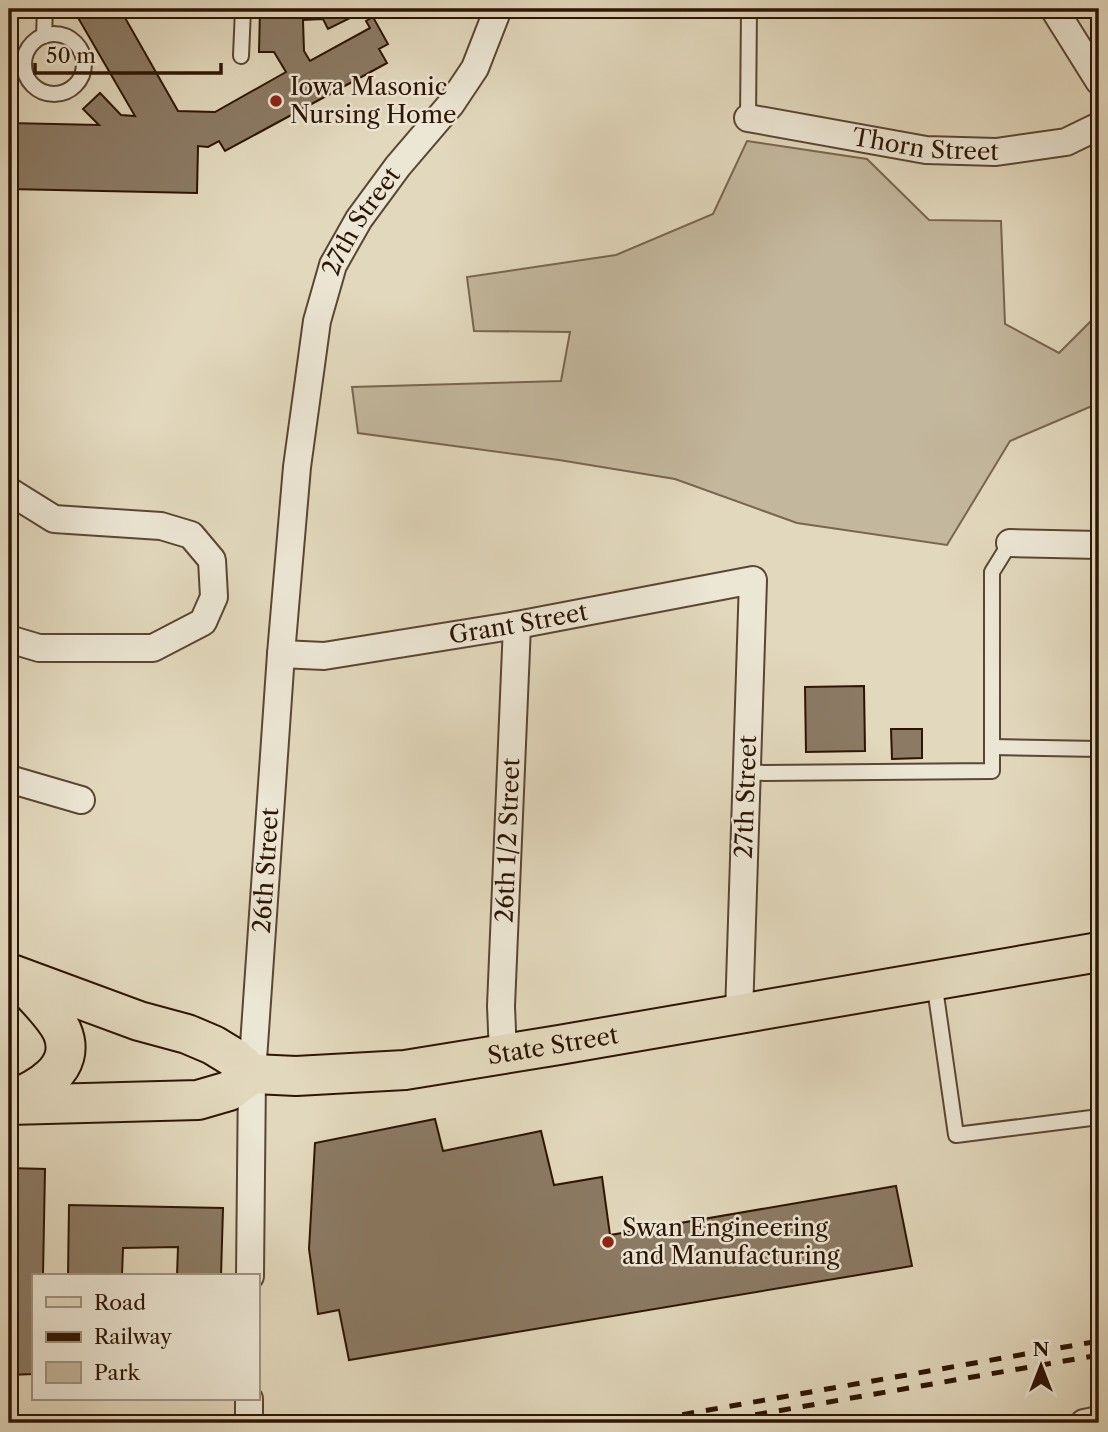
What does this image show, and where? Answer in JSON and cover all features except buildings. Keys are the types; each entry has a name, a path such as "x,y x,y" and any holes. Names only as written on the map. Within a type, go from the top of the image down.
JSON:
{"main road":[{"name":"State Street","path":"252,1074 296,1076 405,1070 1099,952"},
{"path":"9,1103 198,1100 229,1091 252,1074 236,1059 200,1039 139,1021 13,975"},
{"path":"9,1103 45,1083 62,1066 65,1050 62,1032 13,975"}],"street":[{"name":"27th Street","path":"297,467 317,321 333,265 359,219 398,166 451,104 475,68 498,9"},
{"path":"1054,9 1099,81"},
{"name":"Thorn Street","path":"748,118 926,150 996,152 1066,142 1099,126"},
{"name":"26th Street","path":"250,1274 252,1074 281,654 297,467"},
{"path":"9,491 54,519 161,526 191,535 212,560 214,597 203,622 153,648 38,648 9,639"},
{"path":"1010,543 1099,545"},
{"name":"27th Street","path":"739,1014 753,580"},
{"name":"Grant Street","path":"281,654 324,656 517,625 753,580"},
{"name":"26th 1/2 Street","path":"503,1055 501,1006 517,625"},
{"path":"9,779 81,800"},
{"path":"1084,1423 1099,1420"}],"lane":[{"path":"44,36 45,9"},
{"path":"241,56 243,9"},
{"path":"748,118 749,9"},
{"path":"55,34 75,43 84,63 82,74 76,83 57,94 36,88 28,81 24,70 27,49 34,40 44,36 55,34"},
{"path":"747,773 992,771 992,572 1010,543"},
{"path":"992,747 1099,749"},
{"path":"933,981 956,1135 1099,1117"}],"green space":[{"path":"747,141 867,159 929,220 1001,221 1005,324 1059,353 1099,313 1099,403 1010,441 947,545 797,523 675,479 559,460 358,433 352,387 561,381 570,332 474,331 467,277 616,255 713,214"}],"railway":[{"path":"635,1423 1099,1341"},
{"path":"708,1423 1099,1355"}],"place":[{"name":"Iowa Masonic Nursing Home","path":"276,101"},
{"name":"Swan Engineering and Manufacturing","path":"608,1242"}]}
